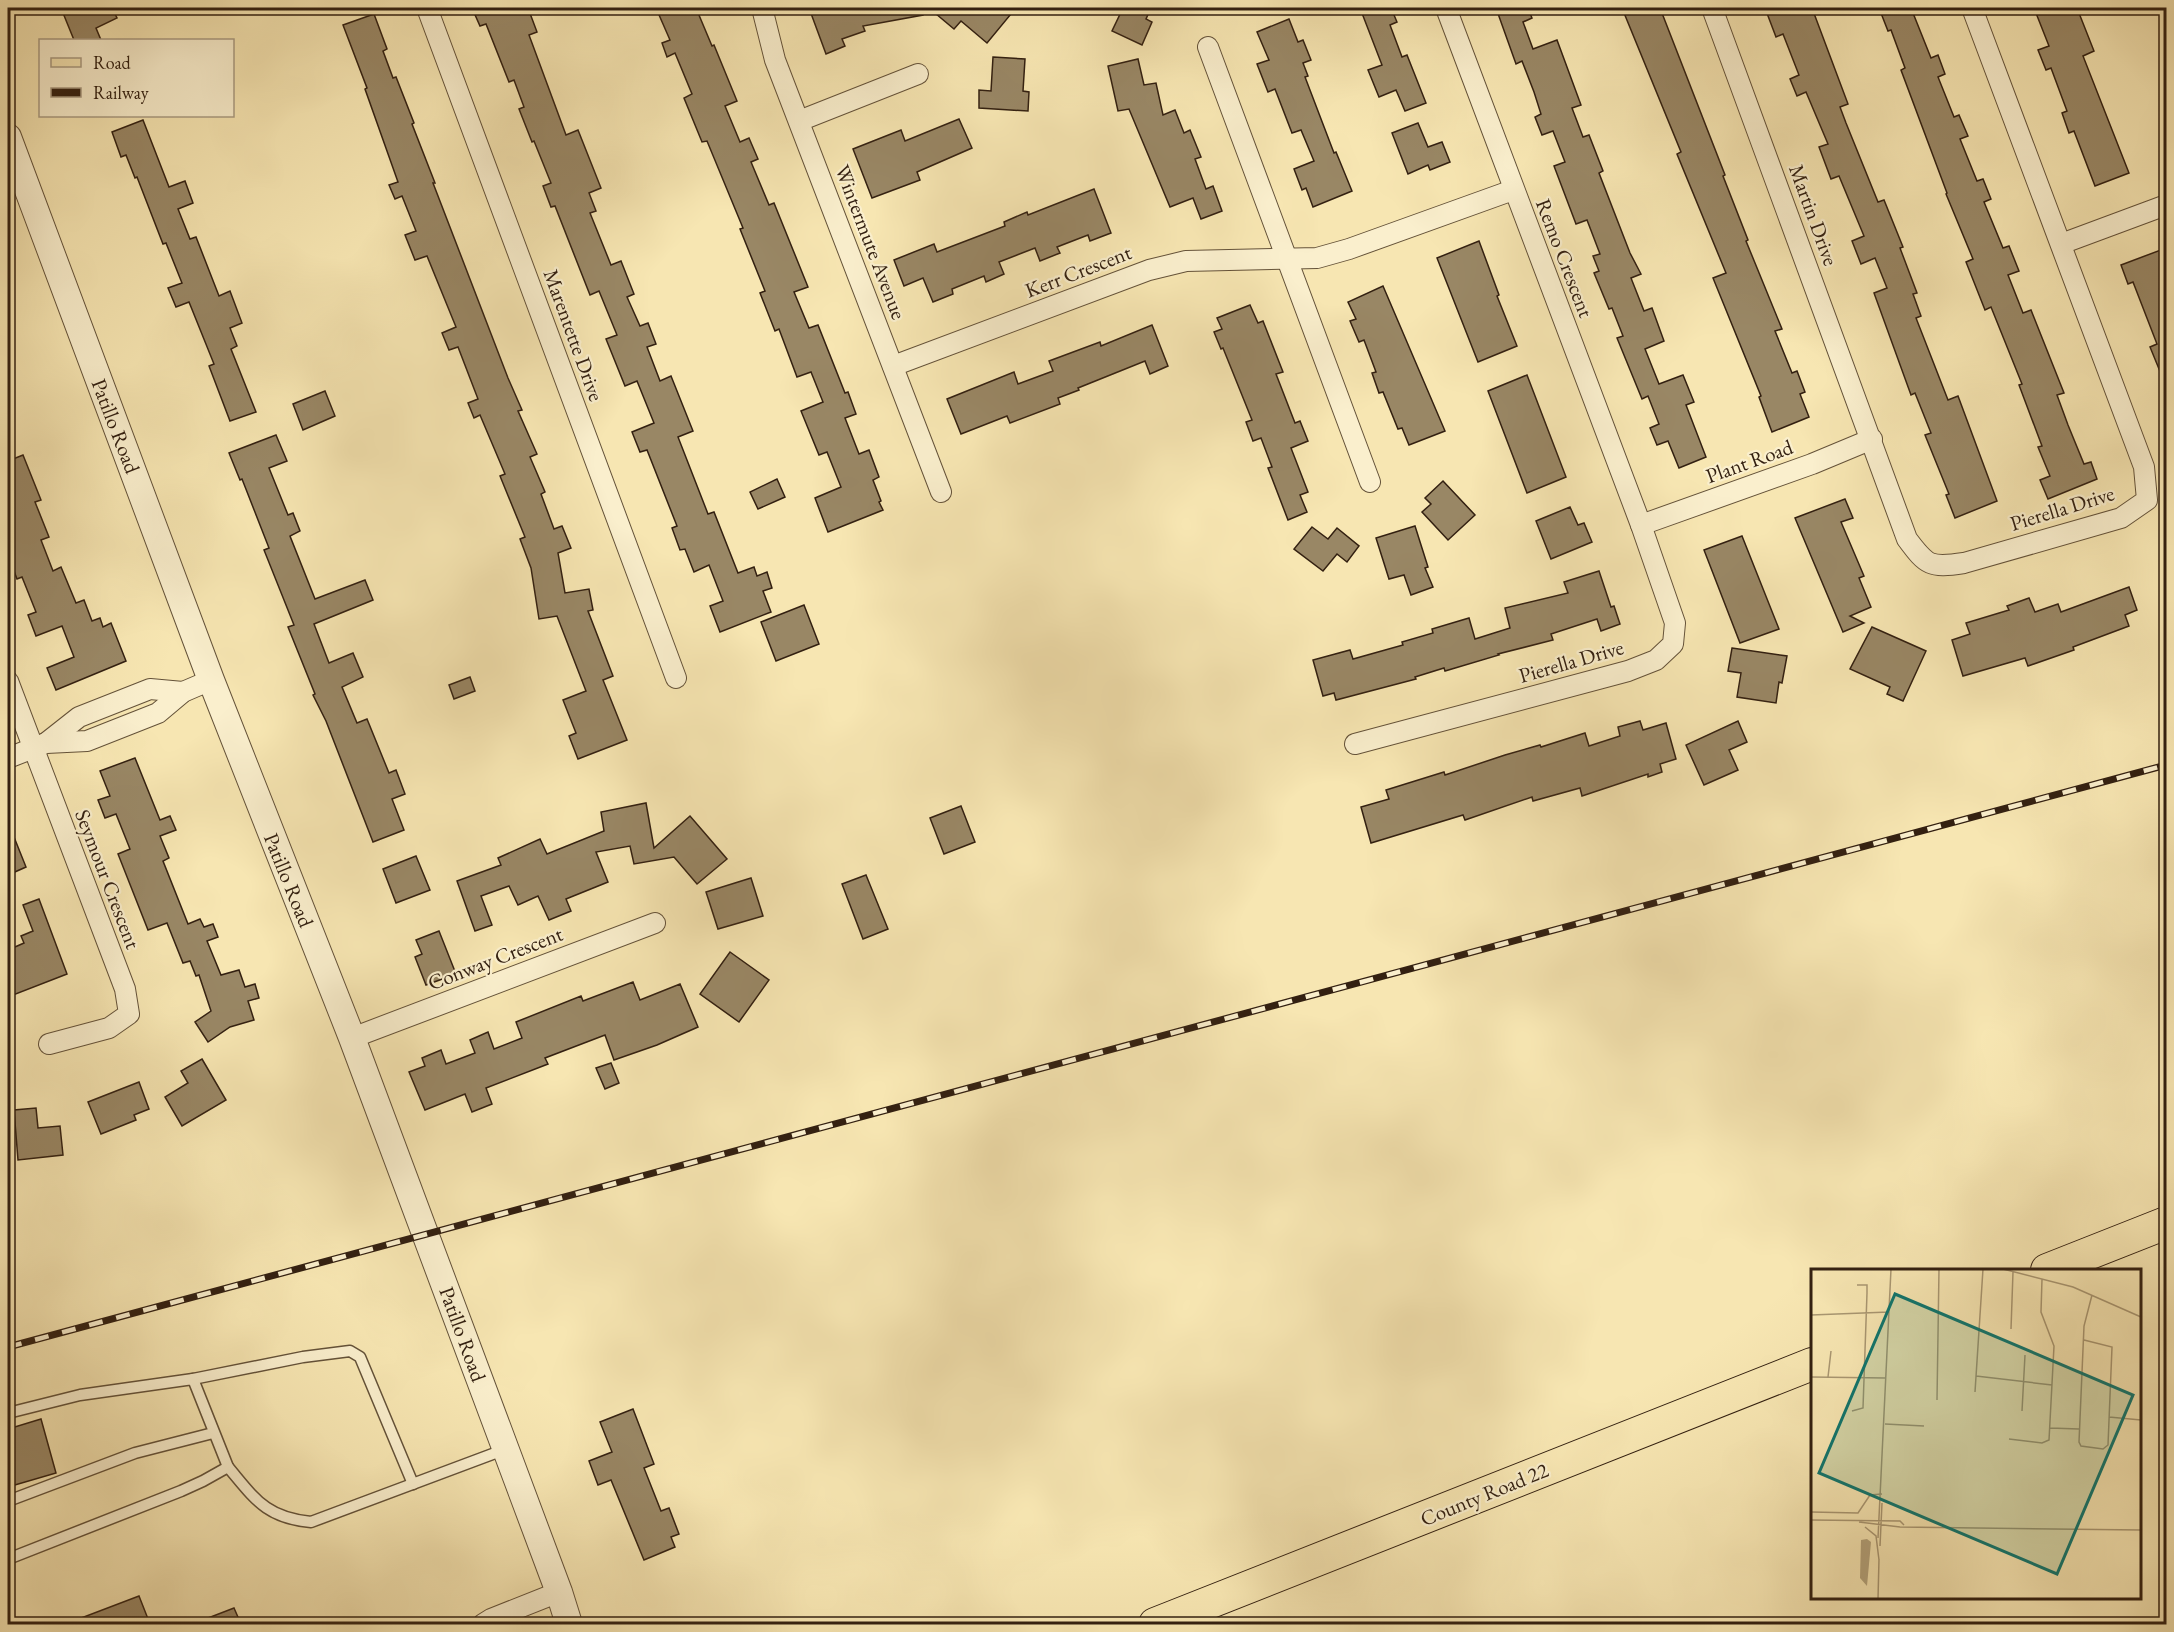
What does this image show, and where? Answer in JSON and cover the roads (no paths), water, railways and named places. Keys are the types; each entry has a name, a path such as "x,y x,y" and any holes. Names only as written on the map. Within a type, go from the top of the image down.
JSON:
{"main road":[{"path":"2050,1269 2166,1223"},
{"name":"County Road 22","path":"1155,1624 1811,1364"}],"street":[{"name":"Marentette Drive","path":"427,8 676,678"},
{"name":"Wintermute Avenue","path":"762,8 775,60 941,492"},
{"name":"Remo Crescent","path":"1446,8 1641,525"},
{"name":"Martin Drive","path":"1712,8 1872,439"},
{"path":"1972,8 2061,244 2166,205"},
{"path":"1208,47 1370,482"},
{"path":"799,121 918,74"},
{"name":"Patillo Road","path":"10,150 211,680 352,1038 559,1592 568,1624"},
{"path":"1287,260 1317,258 1349,249 1514,190"},
{"name":"Pierella Drive","path":"1872,439 1907,539 1923,560 1941,566 1964,563 2121,518 2147,500 2144,467 2061,244"},
{"name":"Kerr Crescent","path":"893,366 1149,270 1186,261 1287,260"},
{"name":"Plant Road","path":"1641,525 1812,464 1872,439"},
{"name":"Pierella Drive","path":"1356,744 1628,671 1656,660 1673,644 1675,623 1641,525"},
{"path":"8,758 40,745 79,717 150,689 183,692 211,680"},
{"name":"Seymour Crescent","path":"8,681 40,745 125,989 129,1014 109,1028 49,1044"},
{"name":"Conway Crescent","path":"352,1038 655,923"},
{"path":"483,1624 559,1592"}],"lane":[{"path":"8,1413 80,1395 193,1379 303,1357 350,1351 360,1357 413,1484"},
{"path":"193,1379 228,1467 260,1504 289,1520 311,1522 506,1449"},
{"path":"8,1501 135,1454 213,1433"},
{"path":"8,1559 181,1491 228,1467"}],"railway":[{"path":"8,1347 2166,765"}]}
